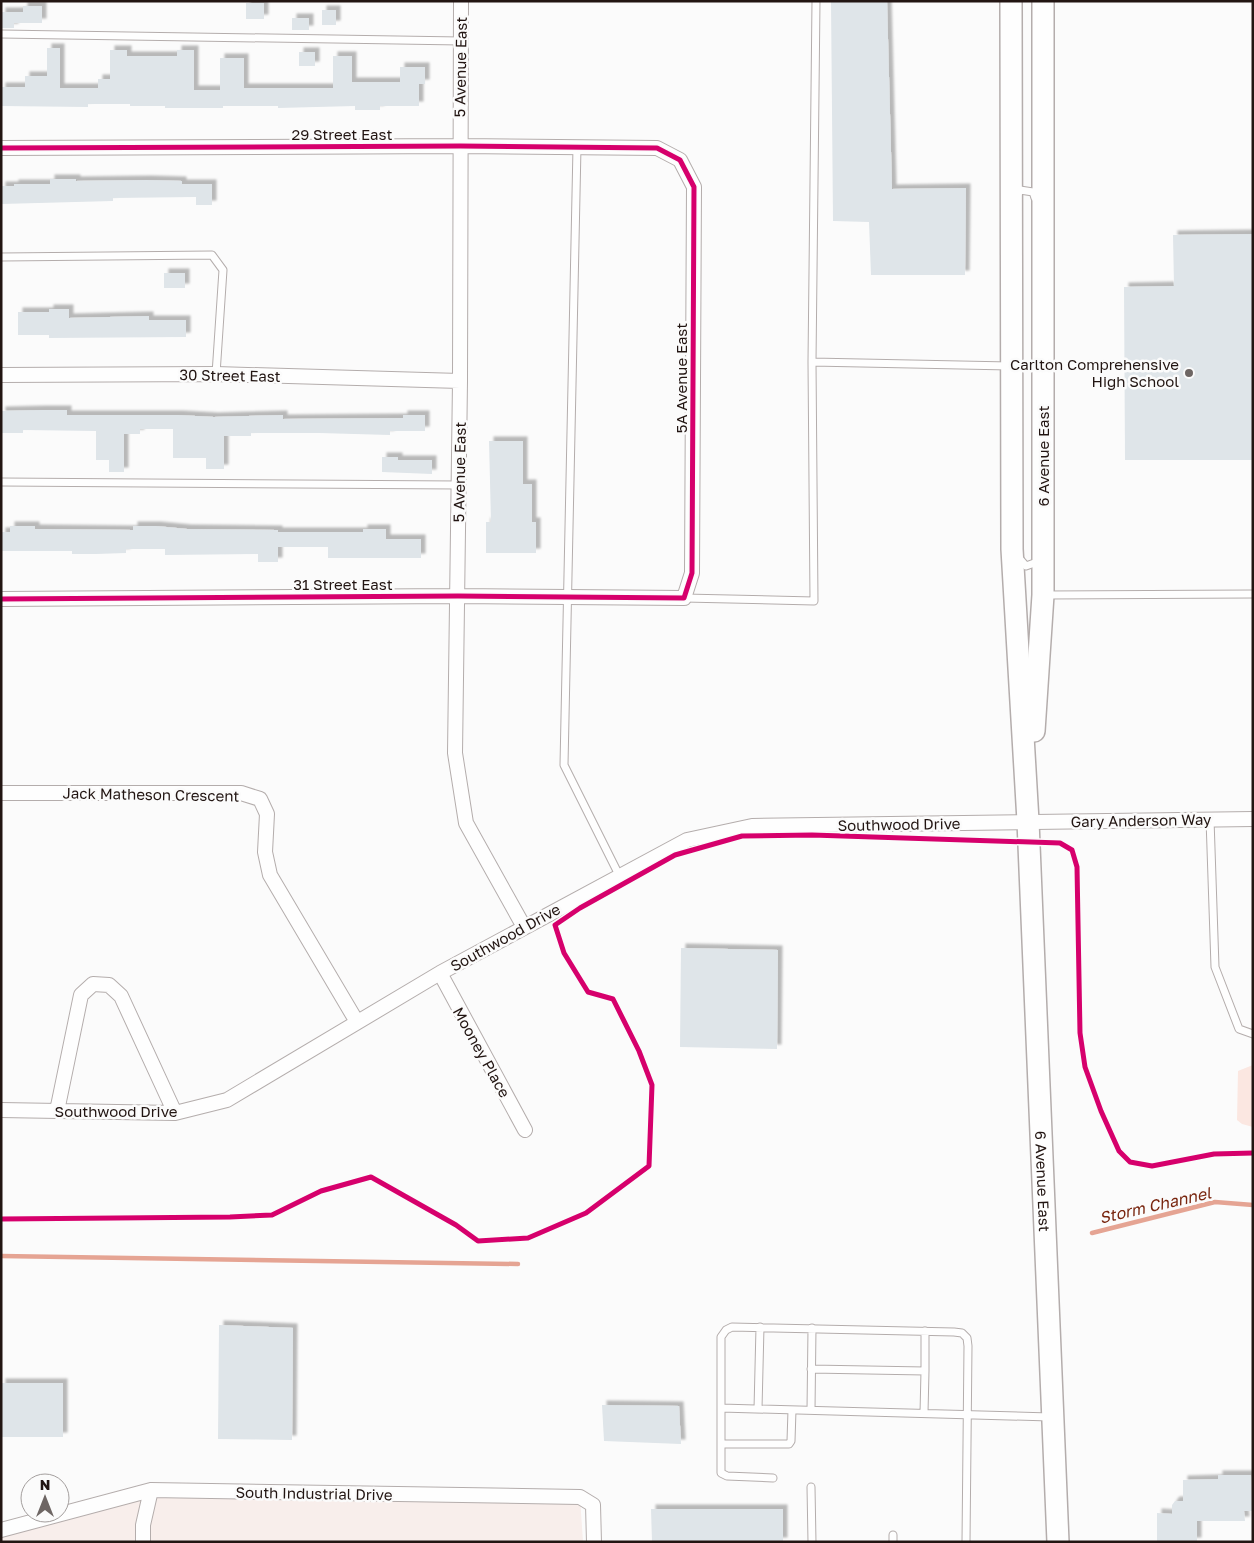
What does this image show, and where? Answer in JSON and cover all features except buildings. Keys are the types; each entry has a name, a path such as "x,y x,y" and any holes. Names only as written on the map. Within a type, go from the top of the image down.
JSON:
{"main road":[{"name":"6 Avenue East","path":"1010,1 1012,549 1028,821 1058,1542"},
{"name":"6 Avenue East","path":"1028,821 1043,595 1043,1"}],"street":[{"name":"5 Avenue East","path":"461,1 460,380 455,753 466,823 524,926"},
{"name":"29 Street East","path":"1,148 460,146 657,148 680,160"},
{"name":"5A Avenue East","path":"680,160 694,187 692,573 684,598"},
{"name":"30 Street East","path":"1,375 216,374 460,380"},
{"name":"31 Street East","path":"1,599 458,596 684,598"},
{"name":"Jack Matheson Crescent","path":"1,793 240,793 260,799 267,814 265,852 270,875 357,1022"},
{"name":"Gary Anderson Way","path":"1028,821 1253,819"},
{"name":"Southwood Drive","path":"1,1110 175,1113 227,1100 440,973 524,926 687,840 752,826 1028,821"},
{"name":"Mooney Place","path":"440,973 525,1130"},
{"path":"57,1111 81,995 93,984 109,985 121,996 175,1113"},
{"path":"143,1542 143,1525 151,1490"},
{"name":"South Industrial Drive","path":"1,1530 151,1490 580,1496 593,1505 594,1542"}],"lane":[{"path":"684,598 814,602 812,362 816,1"},
{"path":"1,34 460,41"},
{"path":"577,147 564,765 619,876"},
{"path":"1011,214 1020,190 1033,192 1044,222"},
{"path":"1,257 212,255 223,270 216,374"},
{"path":"812,362 1011,366"},
{"path":"1,482 459,485"},
{"path":"1012,549 1026,566 1043,560"},
{"path":"1043,595 1253,594"},
{"path":"1210,819 1215,967 1239,1029 1253,1034"},
{"path":"772,1478 727,1476 722,1473 721,1337 726,1330 732,1326 962,1333 967,1338 966,1542"},
{"path":"758,1409 760,1327"},
{"path":"811,1410 812,1328"},
{"path":"924,1413 926,1331"},
{"path":"811,1369 925,1371"},
{"path":"721,1408 1053,1417"},
{"path":"721,1444 788,1444 791,1441 792,1410"},
{"path":"811,1487 812,1542"}],"shaded area":[{"path":"1253,1065 1253,1127 1242,1124 1237,1120 1238,1071"},
{"path":"151,1490 580,1497 583,1542 1,1542 1,1530 27,1523 70,1523 70,1512"}],"waterway":[{"name":"Storm Channel","path":"1092,1233 1215,1202 1253,1205"},
{"path":"1,1256 518,1264"}],"cycle path":[{"path":"1,148 460,146 657,148 680,160 694,187 692,573 684,598 458,596 1,599"},
{"path":"1,1219 272,1215 321,1191 371,1177 456,1225 478,1241 528,1238 586,1213 649,1166 652,1085 639,1051 613,999 588,992 564,953 555,925 580,908 675,855 742,836 812,835 1060,843 1072,850 1077,867 1080,1033 1085,1067 1101,1111 1119,1151 1130,1162 1152,1166 1214,1154 1253,1153"}],"place":[{"name":"Carlton Comprehensive High School","path":"1189,373"}]}
